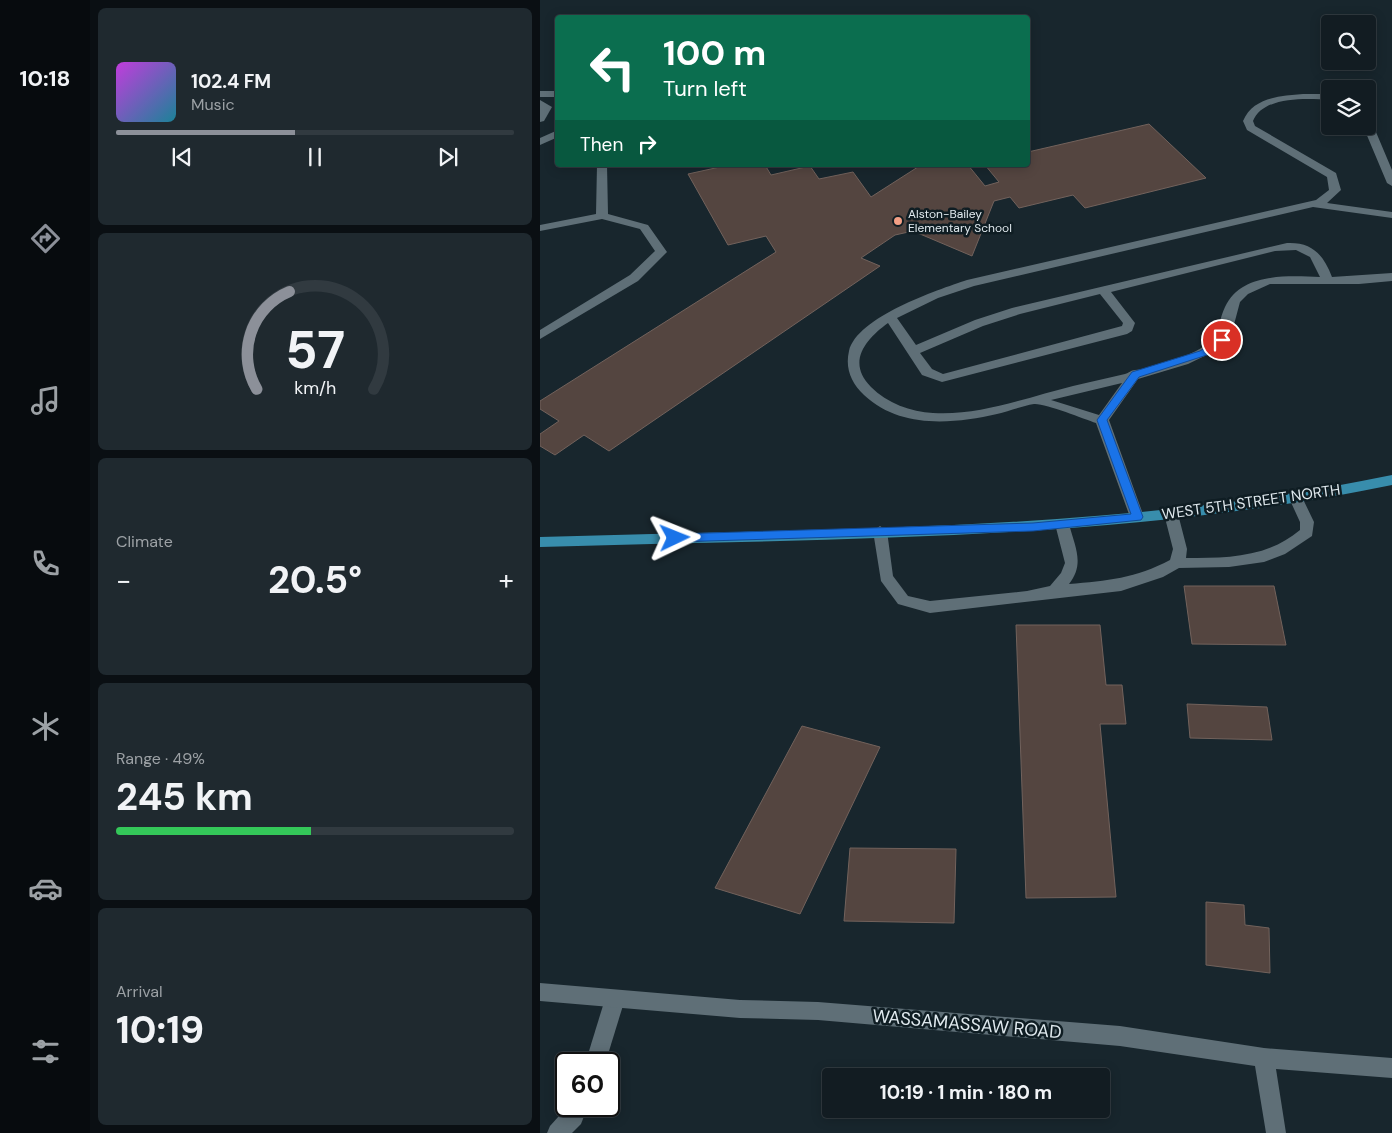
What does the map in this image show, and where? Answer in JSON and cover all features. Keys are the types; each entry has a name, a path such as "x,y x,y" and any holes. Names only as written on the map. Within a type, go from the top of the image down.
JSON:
{"main road":[{"name":"WEST 5TH STREET NORTH","path":"540,542 880,532 1062,524 1171,514 1296,498 1392,480"}],"street":[{"path":"540,94 555,94"},
{"path":"1321,97 1298,97 1264,104 1255,108 1248,121 1251,128 1332,175 1335,190 1329,197 1314,204 971,283 933,296 890,316 862,337 855,349 853,363 857,379 866,391 881,402 897,410 921,416 943,418 983,412 1182,361 1214,347 1222,340 1226,330 1230,304 1235,298 1249,288 1273,280 1363,281 1392,277"},
{"path":"540,103 547,108 540,119"},
{"path":"540,142 555,134"},
{"path":"1372,135 1392,183"},
{"path":"602,167 602,216"},
{"path":"1314,204 1392,215"},
{"path":"540,228 602,216 644,227 661,252 634,278 540,335"},
{"path":"913,352 996,317 1288,245 1304,247 1316,254 1327,280"},
{"path":"890,316 927,372 942,378 1123,331 1128,328 1129,323 1103,290"},
{"path":"1102,420 1135,374"},
{"path":"1035,399 1102,420"},
{"path":"1102,420 1137,517"},
{"path":"880,532 886,577 904,600 930,607 1028,597 1055,591 1122,585 1158,573 1177,563 1224,562 1262,556 1298,541 1307,532 1307,522 1296,498"},
{"path":"1171,514 1180,549 1177,563"},
{"path":"1055,591 1068,575 1072,563 1062,524"},
{"name":"WASSAMASSAW ROAD","path":"540,992 740,1009 818,1012 1120,1036 1264,1058 1392,1068"},
{"path":"598,1052 615,999"},
{"path":"1264,1058 1276,1133"},
{"path":"557,1133 574,1117"}],"building":[{"path":"1149,124 1206,178 1085,208 1073,195 1019,208 1010,197 994,201 972,256 913,231 895,235 861,258 880,266 609,451 584,435 555,455 540,446 540,434 559,421 540,409 540,401 776,252 766,236 728,245 688,174 720,167 766,167 771,175 811,167 819,179 853,172 871,197 918,167 970,167 985,186 999,182 987,167 1030,167 1030,152"},
{"path":"1184,586 1274,586 1286,645 1192,644"},
{"path":"1016,625 1100,625 1106,685 1122,685 1126,724 1100,724 1116,897 1026,898"},
{"path":"1187,704 1267,707 1272,740 1190,738"},
{"path":"802,726 880,747 800,914 715,888"},
{"path":"850,848 956,849 954,923 844,921"},
{"path":"1206,902 1244,905 1245,925 1269,928 1270,973 1206,965"}],"place":[{"name":"Alston-Bailey Elementary School","path":"898,221"}],"route":[{"path":"675,538 1033,527 1137,517 1102,420 1135,374 1203,353 1222,340"}]}
